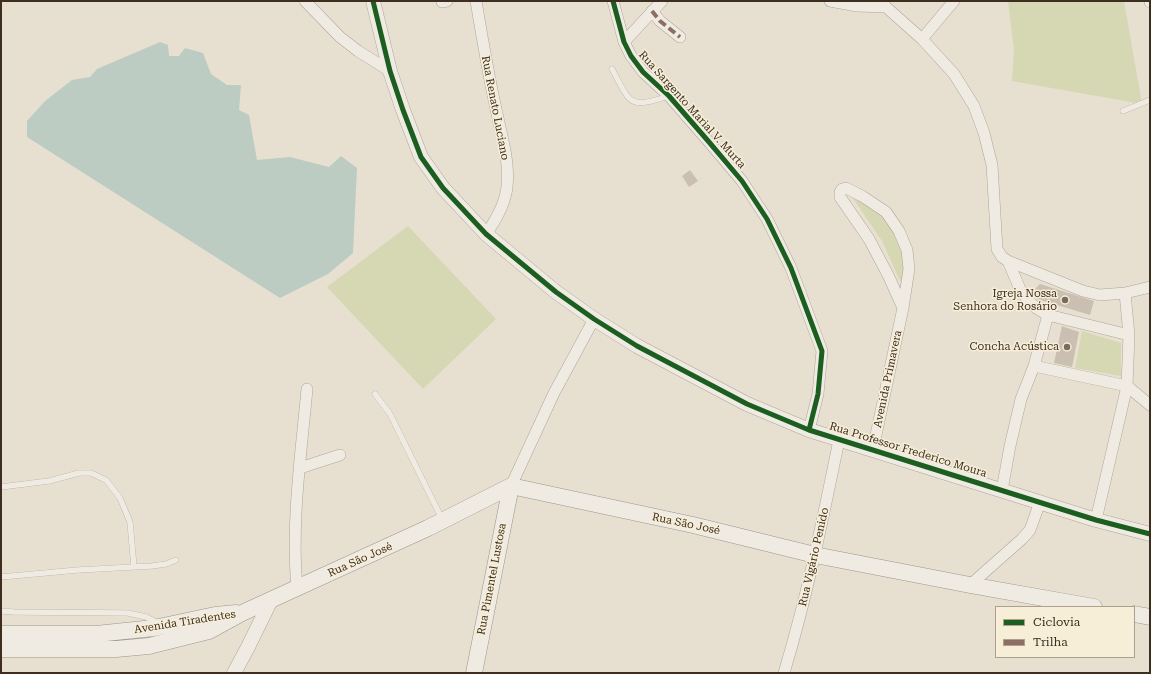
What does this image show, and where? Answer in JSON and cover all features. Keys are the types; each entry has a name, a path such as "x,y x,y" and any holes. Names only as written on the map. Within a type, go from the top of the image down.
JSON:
{"main road":[{"name":"Rua São José","path":"242,613 352,564 443,521 511,486 693,525 815,555 1088,606"},
{"name":"Rua Pimentel Lustosa","path":"474,673 511,486"},
{"name":"Avenida Tiradentes","path":"3,644 154,628 215,615 242,613"},
{"name":"Avenida Tiradentes","path":"3,644 116,649 149,646 209,631 242,613"},
{"path":"1135,614 1150,617"}],"street":[{"path":"305,1 340,37 358,51 390,71"},
{"name":"Rua Professor Frederico Moura","path":"373,1 390,71 421,157 443,188 486,234 556,292 594,319 637,346 734,398 809,430 1096,520 1150,534"},
{"name":"Rua Renato Luciano","path":"476,1 483,47 507,163 507,187 502,206 496,220 486,234"},
{"name":"Rua Sargento Marial V. Murta","path":"613,1 624,42 630,56 643,72 669,96 742,181 767,219 791,268 822,351 818,394 809,430"},
{"path":"624,42 662,1"},
{"path":"830,1 857,6 883,4 922,39 954,74 974,106 984,133 992,165 997,249 1002,257 1008,261 1083,291 1100,295 1125,293 1150,287"},
{"path":"922,39 954,1"},
{"path":"652,11 660,21 680,37"},
{"name":"Avenida Primavera","path":"873,449 903,308 909,269 907,250 899,231 886,212 862,196 846,188 842,189 840,192 840,197 869,239 903,308"},
{"path":"1008,261 1020,289 1036,308 1048,315 1129,335"},
{"path":"1096,520 1127,386 1129,335 1125,293"},
{"path":"1002,490 1021,399 1034,366 1048,315"},
{"path":"511,486 554,393 594,319"},
{"path":"1034,366 1127,386 1150,405"},
{"path":"297,588 295,534 307,389"},
{"name":"Rua Vigário Penido","path":"784,673 815,555 839,440"},
{"path":"300,468 340,455"},
{"path":"970,585 1013,548 1030,530 1040,502"},
{"path":"234,673 271,600"}],"lane":[{"path":"612,69 627,97 633,102 640,103 669,96"},
{"path":"1123,111 1150,100"},
{"path":"375,394 390,414 443,521"},
{"path":"1,487 49,481 79,473 91,473 106,480 120,498 130,522 134,567"},
{"path":"1,577 166,564 176,560"},
{"path":"1,611 128,613 146,617 164,626"}],"green space":[{"path":"1008,1 1124,1 1142,104 1012,81 1014,50"},
{"path":"850,194 882,212 907,255 901,283 882,241"},
{"path":"408,226 496,319 423,389 327,287"},
{"path":"1082,331 1121,343 1121,376 1075,368"}],"shaded area":[{"path":"160,42 168,45 169,56 179,56 185,48 203,53 211,74 227,85 241,85 239,110 249,115 257,160 290,157 329,167 341,156 357,168 353,253 328,274 280,298 27,137 27,121 45,101 72,80 90,77 97,69"}],"building":[{"path":"690,170 698,181 689,187 682,176"},
{"name":"Igreja Nossa Senhora do Rosário","path":"1040,284 1094,301 1090,315 1037,299 1034,290"},
{"name":"Concha Acústica","path":"1062,326 1079,332 1072,367 1054,363"}],"marked path":[{"path":"652,11 660,21 680,37"}],"cycle path":[{"path":"373,1 390,71 421,157 443,188 486,234 556,292 594,319 637,346 747,404 809,430 1096,520 1150,534"},
{"path":"613,1 624,42 631,56 643,72 669,96 742,181 767,219 791,268 822,351 818,394 809,430"}],"place":[{"name":"Igreja Nossa Senhora do Rosário","path":"1065,300"},
{"name":"Concha Acústica","path":"1067,347"}]}
